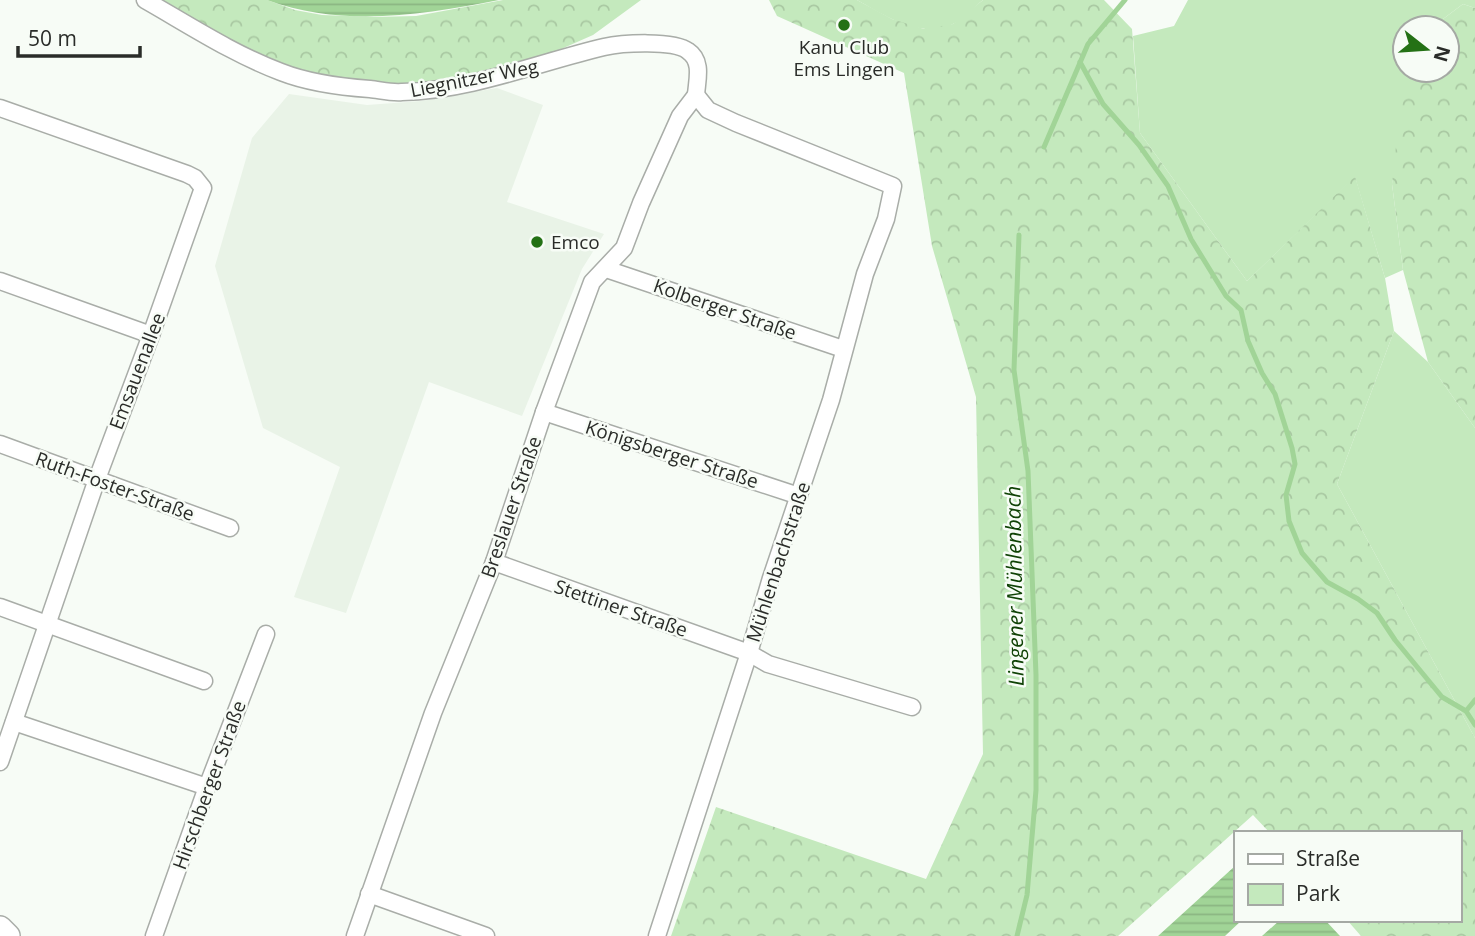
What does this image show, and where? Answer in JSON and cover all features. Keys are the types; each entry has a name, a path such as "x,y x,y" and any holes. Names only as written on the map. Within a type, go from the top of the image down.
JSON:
{"street":[{"name":"Liegnitzer Weg","path":"145,0 248,58 284,73 346,87 402,92 447,86 535,67 607,46 654,44 677,46 690,51 698,64 696,95"},
{"name":"Mühlenbachstraße","path":"657,936 771,578 831,400 843,349 865,274 886,219 893,186 736,123 708,110 696,95"},
{"name":"Breslauer Straße","path":"355,936 433,713 494,562 544,412 592,282 624,248 680,117 696,95"},
{"name":"Emsauenallee","path":"0,108 195,177 203,188 97,479 0,762"},
{"name":"Kolberger Straße","path":"606,269 843,349"},
{"path":"0,281 151,335"},
{"name":"Königsberger Straße","path":"544,412 799,496"},
{"name":"Ruth-Foster-Straße","path":"0,444 230,528"},
{"name":"Stettiner Straße","path":"494,562 749,653 768,664 912,707"},
{"path":"0,607 204,681"},
{"name":"Hirschberger Straße","path":"154,936 266,634"},
{"path":"14,722 207,788"},
{"path":"369,894 486,936"},
{"path":"0,929 8,936"}],"shaded area":[{"path":"267,0 499,0 411,14 354,16 296,9"},
{"path":"497,88 543,105 507,202 604,234 582,269 522,416 429,382 346,613 294,597 340,467 263,428 215,266 252,138 289,94 367,105 421,101"},
{"path":"1234,867 1234,922 1240,922 1225,936 1158,936"},
{"path":"1278,922 1327,922 1340,936 1262,936"}],"green space":[{"path":"154,0 267,0 295,10 322,15 374,17 416,16 503,0 641,0 593,35 534,61 456,81 401,86 347,82 308,74 250,53"},
{"path":"769,0 857,0 892,19 924,29 953,24 983,0 1104,0 1132,29 1140,133 1247,281 1355,176 1385,278 1394,331 1337,484 1475,738 1475,936 1361,936 1349,922 1461,922 1461,831 1268,831 1253,815 1118,936 671,936 716,807 926,879 983,754 976,397 932,246 904,73 777,16"},
{"path":"857,0 983,0 953,24 928,29 903,24"},
{"path":"1188,0 1475,0 1475,8 1463,4 1450,14 1391,14 1391,84 1411,84 1392,184 1403,270 1385,278 1355,177 1247,281 1140,133 1133,36 1174,26"},
{"path":"1463,4 1475,8 1475,428 1428,362 1403,270 1392,184 1401,98 1407,84 1461,84 1461,14 1450,14"},
{"path":"1394,331 1428,362 1475,428 1475,738 1337,484"}],"waterway":[{"name":"Lingener Mühlenbach","path":"1044,147 1088,44 1125,0"},
{"path":"1080,62 1103,104 1139,145 1168,186 1191,239 1226,296 1241,310 1248,341 1275,394 1292,448 1295,464 1286,495 1289,521 1302,553 1327,582 1377,613 1395,640 1442,697 1466,711 1475,725"},
{"name":"Lingener Mühlenbach","path":"1017,936 1027,895 1036,790 1036,675 1028,471 1014,370 1019,235"},
{"path":"1466,711 1475,700"}],"place":[{"name":"Kanu Club Ems Lingen","path":"844,25"},
{"name":"Emco","path":"537,242"}]}
